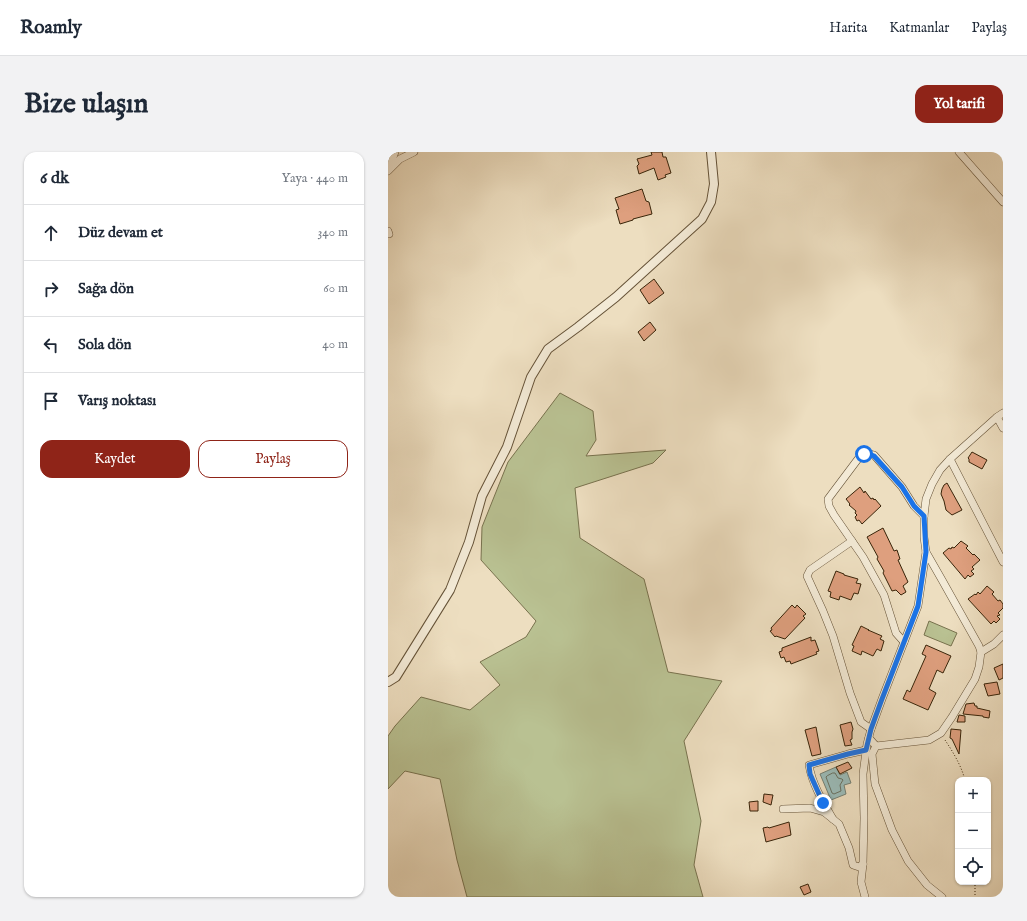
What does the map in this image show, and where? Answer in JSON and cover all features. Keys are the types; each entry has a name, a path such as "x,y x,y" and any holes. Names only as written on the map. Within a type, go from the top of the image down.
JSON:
{"street":[{"path":"388,170 395,152"},
{"path":"388,170 400,159 414,152"},
{"path":"388,682 396,677 450,590 469,542 482,496 507,447 531,377 548,349 616,297 702,218 711,202 714,184 711,152"},
{"path":"959,152 1003,202"},
{"path":"865,897 861,882 864,818 863,774 866,750 871,729 918,606 926,552 924,516 926,499 940,470 950,459 1000,415 1003,428"},
{"path":"904,642 896,633 884,595 863,557 829,506 828,499 858,459 864,454 869,454 874,456 902,487 914,506 924,516"},
{"path":"950,459 1003,562"},
{"path":"852,541 810,570 807,576 833,636 850,693 861,722 871,729"},
{"path":"876,746 930,740 940,733 952,717 975,678 979,667 981,652 979,646 926,552"},
{"path":"981,652 994,644 1003,635"},
{"path":"869,738 876,746"},
{"path":"876,746 872,754 875,784 892,830 908,861 927,884 942,897"},
{"path":"833,819 823,803 810,774 809,765 866,750"},
{"path":"783,809 810,808 824,812 839,824 849,848 853,865 859,867 863,864"}],"path":[{"path":"940,733 954,753 964,777"},
{"path":"975,885 975,897"}],"green space":[{"path":"560,393 593,411 596,440 586,456 666,450 653,463 575,488 580,538 644,579 668,672 722,681 684,741 701,821 694,865 703,897 467,897 457,860 440,779 405,771 388,789 388,736 395,726 421,697 470,710 500,685 480,662 526,637 536,621 481,560 482,527 508,462"},
{"path":"929,621 957,633 951,646 924,635"}],"water":[{"path":"836,767 840,775 847,772 851,783 844,785 846,794 831,800 820,774"}],"building":[{"path":"651,152 662,152 663,157 666,157 671,173 665,175 666,177 658,180 654,168 639,174 637,166 639,164 637,159 652,155"},
{"path":"642,189 646,201 649,202 652,214 620,224 616,210 619,209 615,198"},
{"path":"654,279 664,293 649,304 640,290"},
{"path":"650,322 656,330 644,341 638,332"},
{"path":"972,452 987,460 982,469 969,462 968,458"},
{"path":"947,483 962,510 952,515 946,510 941,494 944,485"},
{"path":"860,487 864,493 865,491 871,499 875,499 881,506 862,524 859,520 857,521 855,517 857,515 855,513 856,511 849,505 850,504 846,499"},
{"path":"883,528 894,551 897,550 900,559 898,560 908,582 903,586 906,592 901,595 896,590 892,591 883,573 884,571 877,559 878,557 867,537"},
{"path":"961,541 968,546 966,548 973,555 974,554 980,560 972,567 974,569 971,571 974,574 970,577 968,575 965,579 943,553 949,548 954,548"},
{"path":"836,571 858,579 856,583 861,584 858,594 854,593 851,600 840,596 839,600 830,597 831,592 828,591"},
{"path":"987,586 994,592 992,594 998,601 1000,600 1003,604 1003,608 998,613 1000,615 997,616 1000,619 996,623 994,621 991,624 968,599 975,594 976,595 978,592 980,594"},
{"path":"792,605 795,608 797,605 806,614 803,616 805,618 785,639 775,637 770,631 772,630 771,628"},
{"path":"861,626 882,636 880,639 884,641 881,651 877,649 873,656 862,651 861,655 852,651 854,646 852,645"},
{"path":"811,637 811,641 815,640 819,651 816,652 817,654 791,664 790,661 786,662 784,657 781,658 779,652 782,651 782,648"},
{"path":"926,645 951,656 943,673 937,670 929,689 936,693 928,710 903,699 907,690 910,692 926,656 922,654"},
{"path":"1003,664 1003,678 999,680 994,668"},
{"path":"997,682 1000,694 988,696 984,684"},
{"path":"974,703 977,708 990,711 989,718 963,714 966,704"},
{"path":"959,715 965,716 965,722 957,722"},
{"path":"851,722 853,729 852,739 850,740 852,745 845,746 840,725"},
{"path":"816,727 821,754 812,756 805,730"},
{"path":"951,729 961,730 959,754 952,739 950,738"},
{"path":"848,762 852,768 840,774 836,767"},
{"path":"764,794 773,795 771,805 763,802"},
{"path":"758,801 758,811 750,811 749,802"},
{"path":"789,822 791,835 766,842 763,828 769,828"},
{"path":"808,884 811,892 804,895 800,887"}],"route":[{"path":"823,803 810,774 809,765 866,750 871,729 918,606 926,552 924,516 914,506 902,487 874,456 864,454"}]}
